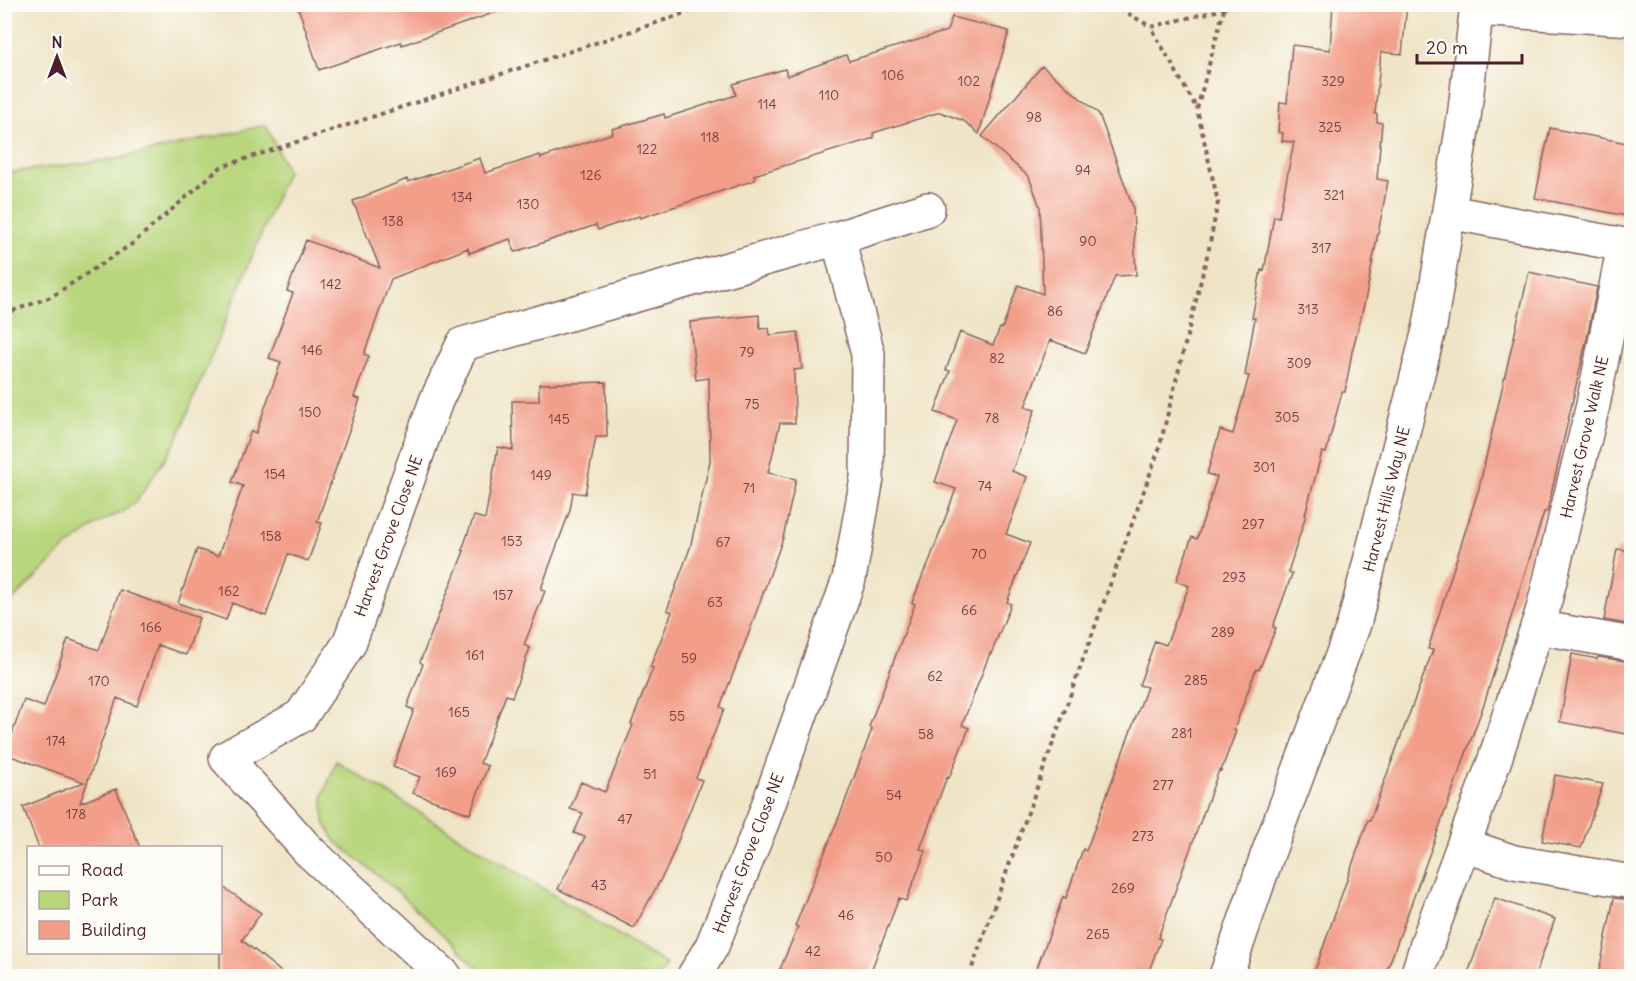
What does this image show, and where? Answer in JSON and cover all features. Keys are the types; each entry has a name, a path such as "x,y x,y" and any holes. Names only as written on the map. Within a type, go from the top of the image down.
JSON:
{"street":[{"path":"1476,7 1632,19"},
{"name":"Harvest Hills Way NE","path":"1226,976 1267,856 1354,624 1430,326 1464,118 1476,7"},
{"name":"Harvest Grove Close NE","path":"445,976 308,850 226,758 301,716 349,644 436,401 463,345 838,238 928,209"},
{"name":"Harvest Grove Walk NE","path":"1417,976 1494,762 1538,627 1593,405 1628,246 1449,212"},
{"name":"Harvest Grove Close NE","path":"694,976 712,946 763,820 849,579 867,478 868,354 838,238"},
{"path":"1538,627 1632,644"},
{"path":"1464,845 1514,862 1632,882"}],"path":[{"path":"4,314 51,297 123,250 220,167 713,4"},
{"path":"969,976 1159,448 1209,248 1218,202 1197,109 1151,27 1112,4"},
{"path":"1197,109 1224,9 1229,4"},
{"path":"1151,27 1224,9"}],"green space":[{"path":"266,125 287,171 176,442 136,502 121,513 102,521 63,550 5,608 5,173 121,158"},
{"path":"336,761 667,965 659,976 486,976 396,890 336,842 324,822 323,796"}],"building":[{"path":"297,4 505,4 505,9 402,45 401,42 319,70"},
{"path":"1333,4 1407,4 1402,54 1381,52 1375,114 1377,114 1377,122 1382,123 1377,179 1388,181 1365,301 1345,392 1342,392 1326,453 1322,452 1288,572 1292,574 1273,627 1276,628 1259,670 1256,669 1234,730 1236,731 1221,771 1219,770 1158,938 1161,939 1147,976 1034,976 1083,849 1086,851 1147,687 1139,685 1155,641 1166,645 1189,586 1176,581 1192,537 1197,539 1217,477 1207,474 1220,430 1233,434 1249,376 1245,375 1261,270 1264,271 1274,216 1279,217 1294,142 1282,141 1283,133 1278,132 1280,102 1287,103 1292,45 1330,50"},
{"path":"952,17 1009,31 979,134 964,121 940,112 873,133 874,138 754,175 755,180 640,218 639,216 598,230 596,225 515,252 510,239 469,253 468,248 391,279 364,354 369,356 354,397 360,399 317,522 322,523 308,561 288,554 266,616 232,603 226,620 178,603 197,549 218,556 243,486 232,482 251,431 256,433 281,362 269,358 293,293 287,291 306,240 380,268 353,201 407,179 408,182 480,158 485,173 540,155 541,158 613,133 612,129 664,114 665,118 736,95 733,84 785,69 787,76 846,55 849,61 947,31"},
{"path":"1042,66 1099,114 1133,207 1136,275 1115,276 1085,353 1050,340 1025,407 1035,410 1012,471 1027,477 1006,534 1030,543 1007,602 1011,604 962,725 969,728 949,778 947,777 920,849 926,851 906,901 899,898 869,976 799,976 780,969 872,729 869,727 915,604 912,603 956,489 935,482 957,420 935,412 950,371 946,370 960,332 993,345 1000,328 1002,329 1018,285 1043,294 1040,207 1029,177 982,136"},
{"path":"1550,128 1632,144 1632,217 1535,198"},
{"path":"1529,272 1597,287 1547,512 1544,512 1484,704 1385,976 1313,976 1368,820 1370,820 1433,650 1428,649 1479,488"},
{"path":"759,315 760,329 769,328 770,335 798,332 802,369 794,370 795,423 780,423 768,473 796,479 783,538 720,707 724,709 696,778 702,780 668,866 634,928 558,889 585,837 574,833 583,813 570,809 581,782 605,792 633,725 631,724 653,668 650,667 672,612 667,610 690,548 710,461 709,378 696,380 690,322"},
{"path":"606,382 607,437 596,437 585,494 573,492 570,510 541,589 545,591 524,645 530,648 512,697 506,695 480,763 488,766 470,814 413,793 420,777 393,767 414,710 407,707 423,664 420,662 464,551 462,550 474,516 485,519 498,447 513,450 512,401 539,401 539,384"},
{"path":"1617,549 1632,551 1632,625 1604,620"},
{"path":"120,590 199,618 186,655 158,645 137,706 117,698 80,803 116,789 139,846 38,846 23,807 84,782 5,754 24,700 44,707 68,639 99,650"},
{"path":"1572,654 1632,662 1632,735 1560,722"},
{"path":"1555,775 1603,784 1581,848 1542,841"},
{"path":"222,886 261,913 242,940 286,976 220,976"},
{"path":"1495,898 1555,919 1535,976 1467,976"},
{"path":"1614,898 1632,900 1632,976 1598,976"}]}
